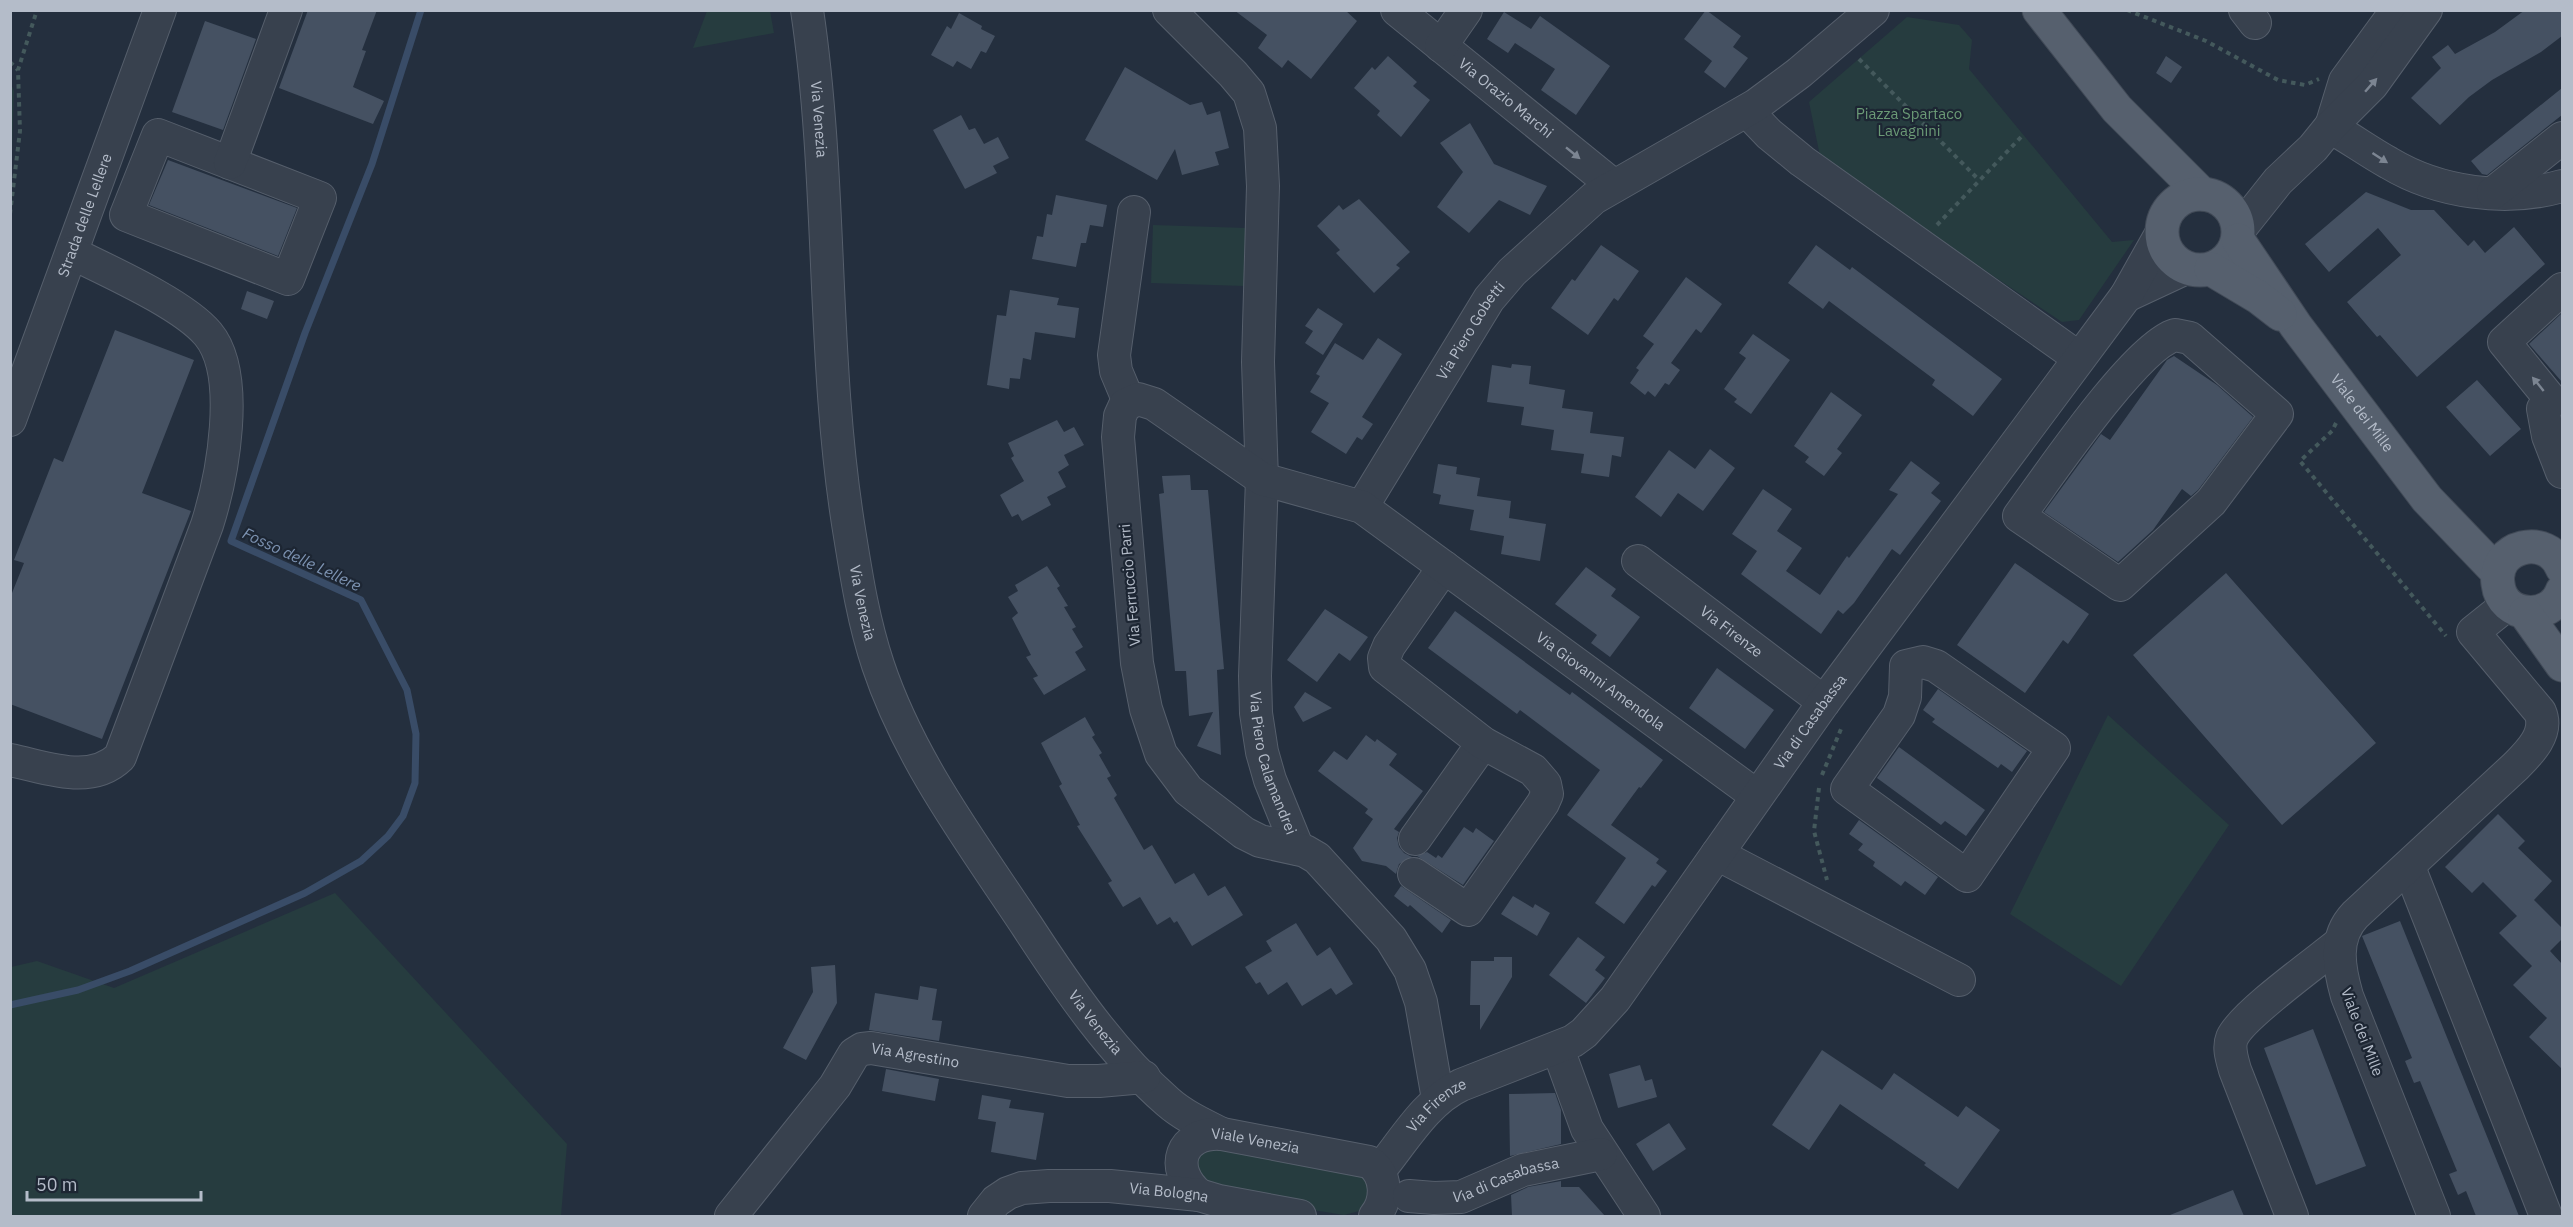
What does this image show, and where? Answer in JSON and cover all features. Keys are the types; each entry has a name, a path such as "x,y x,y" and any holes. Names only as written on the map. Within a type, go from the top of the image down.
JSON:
{"main road":[{"name":"Viale dei Mille","path":"2039,10 2117,109 2226,217 2296,326 2427,499 2507,561"},
{"name":"Viale dei Mille","path":"2117,109 2153,172 2169,254 2258,297 2296,326"},
{"path":"2164,224 2180,200 2226,217 2228,258 2199,268"},
{"path":"2548,587 2501,595 2507,561 2537,546 2547,550 2548,587 2562,665"},
{"path":"2548,587 2562,642"}],"street":[{"name":"Strada delle Lellere","path":"10,420 160,10"},
{"path":"230,163 286,10"},
{"name":"Via Venezia","path":"807,10 820,133 836,427 852,554 869,636 878,667 910,741 957,820 1067,987 1105,1035 1169,1103 1222,1134"},
{"name":"Via Piero Calamandrei","path":"1169,10 1249,93 1260,128 1263,186 1258,362 1262,479 1255,676 1256,713 1266,767 1298,849 1311,854 1323,863 1404,957 1419,994 1438,1099"},
{"name":"Via Orazio Marchi","path":"1396,10 1614,186"},
{"path":"1441,45 1466,10"},
{"path":"1614,186 1747,111 1785,84 1873,10"},
{"path":"2226,217 2278,181 2313,148 2330,127 2372,85 2426,10"},
{"path":"2330,127 2345,81 2384,16"},
{"path":"1747,111 1769,134 1802,161 1919,244 2071,368 2098,409"},
{"path":"2330,127 2390,164 2422,179 2454,189 2493,193 2527,192 2562,186"},
{"path":"158,135 230,163 320,198 288,279 126,215 158,135"},
{"path":"2493,193 2562,138"},
{"name":"Via Piero Gobetti","path":"1362,507 1478,317 1501,284 1582,207 1614,186"},
{"path":"1134,212 1114,355 1116,371 1129,402 1143,399 1154,404 1262,479 1362,507"},
{"name":"Via di Casabassa","path":"1558,1049 1584,1033 1620,993 1824,702 2126,296 2164,224"},
{"path":"10,760 82,773 98,772 120,757 207,525 223,455 226,414 224,376 219,351 208,333 179,310 72,253"},
{"name":"Via di Casabassa","path":"2126,296 2199,268"},
{"path":"2562,289 2504,342 2552,401 2544,409 2545,422 2562,472"},
{"path":"2183,335 2195,342 2277,414 2211,502 2120,585 2019,516 2098,409 2152,349 2168,337 2183,335"},
{"name":"Via Ferruccio Parri","path":"1129,402 1122,410 1118,425 1119,458 1137,663 1146,709 1156,741 1167,763 1180,781 1205,805 1251,837 1298,849"},
{"name":"Via Giovanni Amendola","path":"1362,507 1757,796"},
{"name":"Via Firenze","path":"1638,561 1824,702"},
{"path":"1414,874 1468,910 1543,803 1547,789 1542,779 1524,765 1489,747 1392,675 1384,663 1389,646 1444,567"},
{"path":"2292,1216 2235,1070 2231,1041 2243,1022 2340,943 2350,920 2409,867 2535,746 2541,731 2540,712 2473,632 2548,587"},
{"path":"1871,638 1906,666"},
{"path":"1923,662 1936,666 2054,748 1966,876 1847,789 1899,714 1905,697 1906,666 1923,662"},
{"path":"1415,838 1489,747"},
{"path":"1717,855 1959,980"},
{"path":"2409,867 2546,1216"},
{"name":"Viale dei Mille","path":"2340,943 2341,969 2347,996 2434,1216"},
{"name":"Via Agrestino","path":"731,1216 835,1086 854,1054 861,1049 871,1048 1068,1081 1099,1082 1144,1077"},
{"path":"1558,1049 1578,1108 1601,1154 1644,1216"},
{"name":"Via Firenze","path":"1386,1202 1438,1099 1461,1085 1558,1049"},
{"name":"Via Venezia","path":"1169,1103 1178,1124 1183,1155"},
{"name":"Viale Venezia","path":"1183,1155 1190,1143 1198,1137 1222,1134 1360,1159 1375,1166 1386,1202"},
{"name":"Via di Casabassa","path":"1386,1202 1461,1197 1523,1170 1601,1154"},
{"path":"1183,1155 1182,1170 1186,1181 1205,1204"},
{"name":"Via Bologna","path":"958,1216 987,1211 1008,1193 1028,1187 1110,1186 1149,1178 1183,1155"},
{"name":"Via Bologna","path":"1110,1186 1205,1204 1300,1216"}],"path":[{"path":"10,214 20,131 18,70 37,10"},
{"path":"2127,10 2206,41 2278,80 2305,85 2328,77 2345,81"},
{"path":"1859,59 1978,180"},
{"path":"10,62 18,70"},
{"path":"1919,244 2024,134"},
{"path":"2335,416 2336,425 2332,431 2300,461 2442,631"}],"green space":[{"path":"707,11 770,11 774,33 693,48"},
{"name":"Piazza Spartaco Lavagnini","path":"1907,17 1959,25 1972,40 1969,69 2112,242 2134,240 2079,320 2062,322 1821,161 1809,102"},
{"path":"11,84 14,91 11,184"},
{"path":"1153,225 1246,228 1244,286 1151,283"},
{"path":"2108,715 2229,825 2121,986 2010,914"},
{"path":"335,893 567,1144 561,1216 11,1216 11,967 37,961 114,988"},
{"path":"1206,1146 1348,1166 1372,1185 1363,1210 1344,1215 1220,1195 1196,1182 1197,1152"}],"building":[{"path":"308,10 377,10 362,50 366,51 353,87 384,101 373,124 279,88"},
{"path":"1234,10 1345,10 1357,21 1311,79 1288,60 1282,68 1258,48 1267,35"},
{"path":"1706,10 1741,36 1733,47 1748,58 1725,88 1704,72 1712,61 1684,39"},
{"path":"2525,10 2562,10 2562,36 2541,52 2492,80 2469,97 2440,125 2411,98 2441,68 2432,57 2448,45 2455,54 2495,32"},
{"path":"1504,12 1531,29 1540,16 1610,66 1576,115 1541,90 1555,69 1515,43 1508,53 1487,39"},
{"path":"959,13 995,36 986,53 981,51 971,69 957,61 953,67 931,55 947,26 951,29"},
{"path":"205,21 256,39 223,130 172,112"},
{"path":"1388,56 1417,82 1413,86 1430,100 1401,137 1377,115 1380,111 1354,88 1372,67 1375,70"},
{"path":"2166,56 2182,67 2171,83 2156,73"},
{"path":"1125,67 1190,105 1202,102 1207,115 1220,111 1229,148 1215,152 1219,165 1182,175 1175,149 1157,180 1085,140"},
{"path":"2562,88 2562,115 2487,175 2482,174 2471,161"},
{"path":"961,115 969,130 975,128 984,144 998,137 1009,158 993,166 997,173 965,189 933,130"},
{"path":"1470,123 1494,164 1547,186 1530,215 1499,200 1469,233 1437,207 1463,172 1440,143"},
{"path":"168,160 297,208 278,256 149,205"},
{"path":"2366,192 2411,210 2434,210 2468,246 2474,240 2485,253 2514,227 2545,264 2417,377 2380,335 2377,337 2347,302 2401,255 2378,228 2329,272 2305,244"},
{"path":"1056,195 1107,205 1103,227 1090,225 1086,243 1081,243 1076,267 1032,259 1037,236 1043,237 1047,214 1052,215"},
{"path":"1359,199 1410,252 1396,265 1400,268 1374,293 1336,253 1340,250 1317,226 1339,205 1343,210"},
{"path":"1601,245 1639,271 1618,301 1614,298 1588,335 1551,308 1572,279 1575,281"},
{"path":"1816,245 1850,270 1852,267 2002,379 1973,416 1932,385 1935,380 1829,301 1823,309 1788,283"},
{"path":"1686,277 1722,304 1701,333 1696,329 1671,363 1680,370 1669,385 1665,383 1655,397 1648,391 1645,395 1630,383 1639,370 1636,368 1654,344 1643,336"},
{"path":"1010,290 1059,298 1057,305 1079,308 1075,338 1035,332 1031,360 1023,358 1020,379 1010,378 1009,389 987,385 997,315 1006,316"},
{"path":"247,291 274,301 267,319 241,309"},
{"path":"1318,308 1343,324 1323,355 1305,343 1313,331 1305,326"},
{"path":"2562,313 2562,382 2529,344"},
{"path":"115,330 194,360 142,493 191,511 102,739 10,704 10,598 24,563 14,560 54,458 63,462"},
{"path":"1753,334 1790,360 1751,414 1734,402 1737,399 1724,389 1746,358 1739,353"},
{"path":"1378,338 1402,354 1362,417 1373,424 1362,440 1357,437 1346,454 1311,432 1329,403 1310,392 1320,376 1316,374 1335,343 1363,360"},
{"path":"2174,356 2217,385 2253,417 2198,490 2191,496 2182,489 2153,530 2118,562 2044,512 2101,434 2110,440 2167,360"},
{"path":"1512,364 1531,366 1529,384 1565,390 1562,408 1593,412 1590,433 1624,437 1621,457 1612,455 1609,477 1581,473 1584,454 1551,450 1554,430 1521,425 1524,407 1487,402 1492,365 1511,368"},
{"path":"2477,380 2521,429 2490,456 2446,407"},
{"path":"1831,392 1862,415 1837,449 1842,453 1824,476 1805,462 1809,457 1794,446"},
{"path":"1057,420 1064,432 1074,427 1084,445 1064,455 1069,465 1058,472 1066,487 1047,497 1051,505 1022,521 1018,514 1012,517 1000,495 1024,481 1011,458 1014,456 1008,443"},
{"path":"1710,449 1735,468 1703,511 1678,493 1661,517 1635,497 1669,450 1695,469"},
{"path":"1911,461 1940,483 1931,493 1941,501 1900,555 1892,549 1854,603 1843,614 1838,610 1821,634 1741,574 1757,551 1732,534 1763,489 1792,509 1777,531 1802,548 1786,571 1820,595 1847,556 1849,558 1898,494 1889,490"},
{"path":"1438,464 1457,467 1456,474 1480,478 1477,496 1511,501 1509,518 1546,524 1540,561 1501,554 1504,536 1470,530 1474,510 1439,504 1441,495 1433,493"},
{"path":"1190,475 1191,490 1208,490 1224,669 1217,670 1221,755 1197,746 1213,712 1189,716 1186,671 1175,671 1159,494 1164,493 1162,476"},
{"path":"2015,563 2089,614 2068,644 2063,640 2025,693 1957,645"},
{"path":"1047,566 1060,586 1057,588 1068,606 1064,607 1076,627 1072,629 1083,647 1075,652 1086,670 1044,695 1033,678 1038,676 1026,657 1031,655 1012,618 1018,613 1008,597 1018,591 1015,585"},
{"path":"1586,567 1616,589 1611,596 1640,617 1610,657 1591,643 1597,635 1555,604"},
{"path":"2226,573 2376,743 2282,825 2133,655"},
{"path":"1325,609 1368,637 1350,661 1339,653 1317,682 1287,660"},
{"path":"1455,611 1570,695 1572,692 1663,760 1641,788 1639,787 1611,825 1659,859 1656,863 1667,871 1655,887 1652,885 1624,924 1595,903 1626,858 1567,815 1600,770 1520,710 1517,714 1428,648"},
{"path":"1717,668 1774,710 1745,749 1689,708"},
{"path":"1938,689 2027,751 2012,772 2001,764 1998,768 1932,722 1935,719 1923,710"},
{"path":"1305,692 1332,708 1303,722 1294,707"},
{"path":"1085,717 1095,735 1092,737 1102,753 1099,755 1111,776 1107,778 1117,795 1114,798 1144,850 1152,845 1175,884 1194,873 1208,896 1225,886 1243,915 1192,946 1177,921 1174,923 1170,917 1157,925 1140,897 1123,907 1108,883 1112,881 1077,826 1080,825 1059,786 1062,784 1041,743"},
{"path":"1366,735 1375,742 1377,739 1397,754 1389,765 1423,791 1394,829 1399,832 1397,838 1399,847 1412,857 1399,864 1396,874 1386,866 1362,861 1353,848 1373,819 1365,813 1368,809 1318,771 1334,751 1347,760"},
{"path":"1899,747 1985,810 1966,836 1945,821 1941,825 1877,778"},
{"path":"2498,814 2525,841 2518,848 2552,881 2534,900 2562,928 2562,939 2550,951 2562,964 2562,1069 2529,1037 2547,1018 2513,985 2532,966 2499,933 2517,916 2483,882 2472,893 2445,867"},
{"path":"1859,820 1938,877 1925,895 1905,881 1901,886 1873,866 1875,862 1858,850 1863,844 1849,834"},
{"path":"1464,827 1473,833 1476,828 1494,841 1463,885 1417,856 1427,852 1436,858 1438,855 1442,858"},
{"path":"1401,886 1451,920 1442,933 1410,905 1408,907 1394,896"},
{"path":"1513,896 1533,908 1535,904 1550,913 1537,936 1501,914"},
{"path":"2400,921 2519,1216 2476,1216 2466,1191 2458,1195 2449,1174 2457,1171 2420,1081 2414,1083 2405,1061 2412,1058 2362,936"},
{"path":"1296,923 1317,956 1330,947 1353,984 1336,995 1331,988 1302,1006 1287,982 1268,995 1260,982 1256,984 1245,967 1272,951 1266,941"},
{"path":"1578,937 1605,957 1595,970 1605,978 1586,1003 1549,975"},
{"path":"1494,957 1512,957 1512,977 1480,1030 1480,1005 1470,1005 1471,961 1494,961"},
{"path":"835,965 837,1003 806,1060 783,1048 813,992 811,967"},
{"path":"920,986 937,989 932,1020 942,1021 939,1041 869,1030 875,993 918,1000"},
{"path":"2313,1029 2366,1166 2316,1185 2264,1048"},
{"path":"1822,1050 1882,1090 1894,1073 1958,1117 1966,1106 2000,1130 1958,1189 1924,1165 1926,1163 1840,1104 1809,1150 1772,1125"},
{"path":"1640,1065 1645,1081 1652,1079 1657,1097 1618,1108 1609,1074"},
{"path":"886,1069 939,1079 935,1101 882,1091"},
{"path":"1555,1093 1561,1110 1561,1144 1510,1156 1509,1094"},
{"path":"982,1095 1011,1100 1009,1108 1044,1113 1036,1160 991,1152 996,1122 978,1119"},
{"path":"1669,1123 1686,1149 1653,1171 1636,1144"},
{"path":"1561,1181 1561,1187 1579,1187 1605,1216 1512,1216 1511,1195 1528,1187"},
{"path":"2233,1190 2244,1216 2170,1216 2170,1215"}],"waterway":[{"name":"Fosso delle Lellere","path":"10,1005 78,990 130,971 305,893 361,861 388,836 403,816 415,783 416,734 407,690 361,600 231,541 305,333 372,164 421,10"}]}
